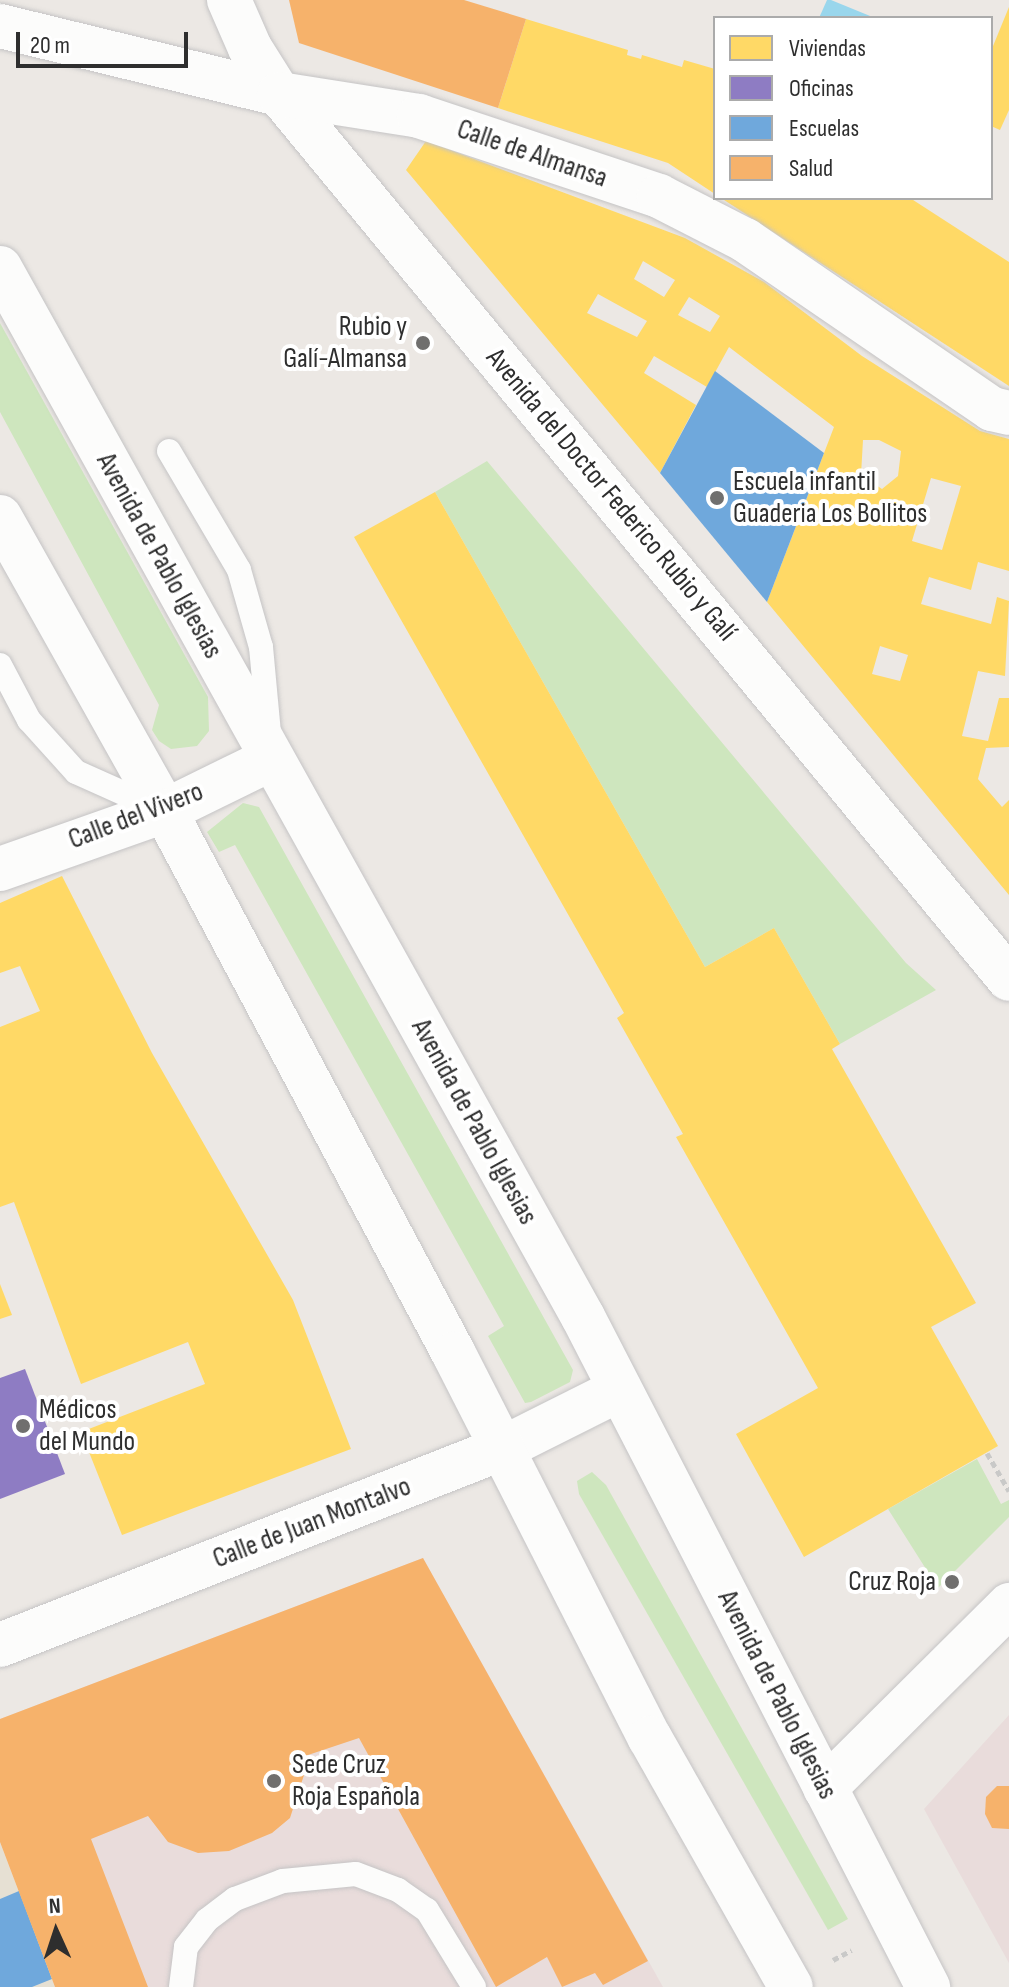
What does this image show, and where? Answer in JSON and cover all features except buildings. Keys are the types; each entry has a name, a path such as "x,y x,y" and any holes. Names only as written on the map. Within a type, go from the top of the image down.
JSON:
{"street":[{"name":"Avenida del Doctor Federico Rubio y Galí","path":"229,0 250,48 279,94 1009,979"},
{"name":"Calle de Almansa","path":"0,26 279,94 419,116 659,196 745,240 992,409 1009,413"},
{"name":"Avenida de Pablo Iglesias","path":"0,268 619,1390 928,1987"},
{"path":"0,517 165,811 503,1448 650,1738 790,1985"},
{"name":"Calle del Vivero","path":"0,869 165,811 271,759"},
{"name":"Calle de Juan Montalvo","path":"0,1645 503,1448 619,1390"},
{"path":"825,1788 1009,1605"}],"lane":[{"path":"169,451 239,570 261,647 271,759"},
{"path":"0,665 29,720 76,772 165,811"},
{"path":"181,1987 186,1947 207,1920 235,1899 319,1874 356,1874 398,1890 427,1910 474,1987"}],"path":[{"path":"987,1453 1009,1491"},
{"path":"790,1985 898,1925"}],"shaded area":[{"name":"Sede Cruz Roja Española","path":"423,1558 663,1987 55,1987 0,1719"},
{"path":"1009,1715 1009,1963 924,1809"},
{"path":"0,1842 55,1987 0,1987"}],"green space":[{"path":"0,323 208,697 209,731 197,746 171,749 159,741 152,730 159,705 0,412"},
{"path":"487,461 906,963 936,990 840,1044 774,928 705,967 435,492"},
{"path":"243,803 259,807 573,1370 570,1382 525,1403 488,1336 504,1326 235,845 219,852 207,832"},
{"path":"977,1459 1001,1504 1009,1500 1009,1517 938,1588 888,1509"},
{"path":"592,1472 606,1485 848,1919 828,1930 579,1494 577,1481"}],"water":[{"path":"827,0 831,0 870,16 820,16"}],"place":[{"name":"Rubio y Galí-Almansa","path":"423,343"},
{"name":"Escuela infantil Guaderia Los Bollitos","path":"717,498"},
{"name":"Médicos del Mundo","path":"23,1426"},
{"name":"Cruz Roja","path":"952,1582"},
{"name":"Sede Cruz Roja Española","path":"274,1781"}]}
